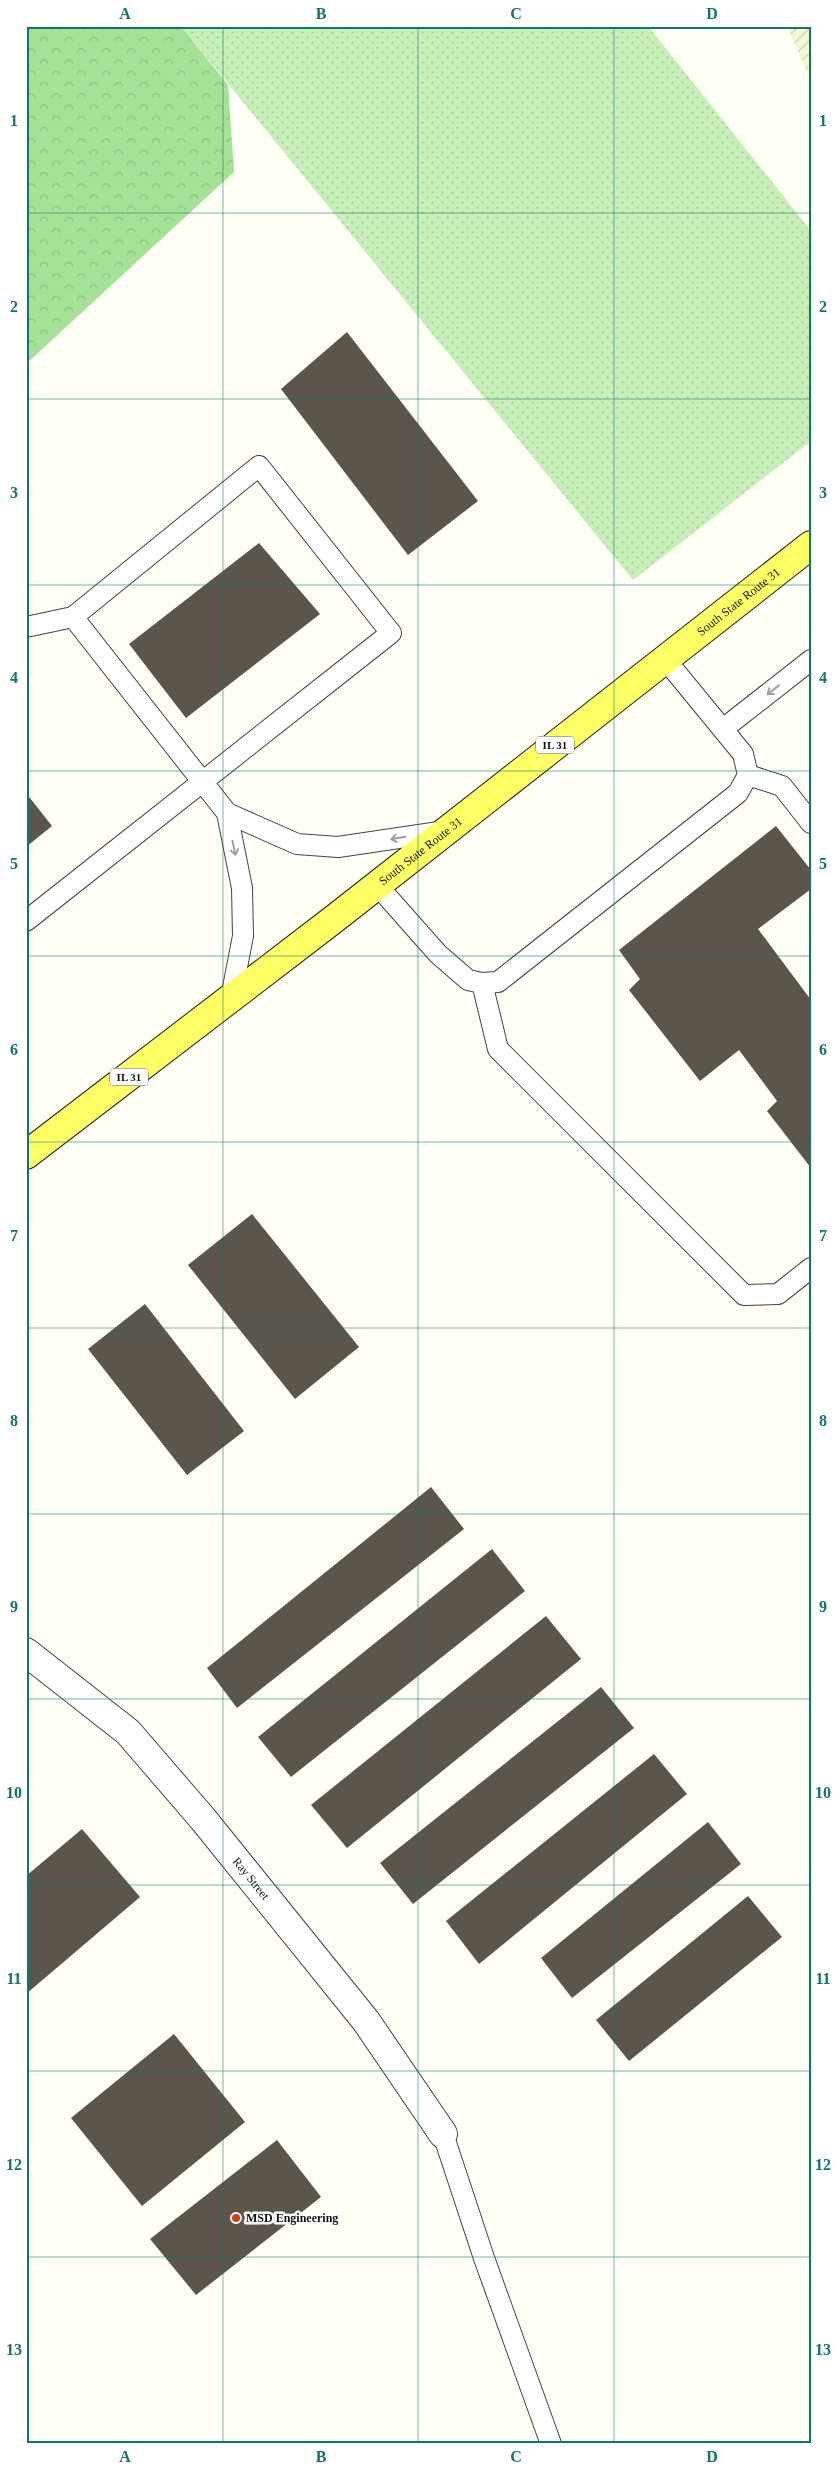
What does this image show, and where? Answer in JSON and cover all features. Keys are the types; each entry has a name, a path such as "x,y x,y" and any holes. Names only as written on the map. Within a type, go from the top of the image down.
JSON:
{"main road":[{"name":"South State Route 31","path":"26,1155 377,885 811,545"}],"street":[{"name":"Ray Street","path":"26,1652 128,1732 197,1812 366,2021 443,2134"}],"lane":[{"path":"26,627 73,617 259,466 391,633 26,921"},
{"path":"73,617 227,812 242,888 243,936 231,998"},
{"path":"377,885 438,954 468,980 482,983 498,982 738,793 748,775 743,754 665,659"},
{"path":"723,729 811,660"},
{"path":"748,775 782,786 811,823"},
{"path":"227,812 297,844 338,847 446,831"},
{"path":"482,983 498,1049 744,1295 778,1294 811,1268"},
{"path":"443,2134 484,2258 552,2444"}],"green space":[{"path":"26,26 181,26 228,85 234,172 26,364"},
{"path":"181,26 648,26 811,231 811,441 633,580"},
{"path":"787,26 811,26 811,81"}],"building":[{"path":"347,332 478,501 408,555 281,389"},
{"path":"259,543 320,614 186,718 129,644"},
{"path":"26,793 52,826 26,847"},
{"path":"776,826 811,870 811,889 758,929 811,1000 811,1168 767,1111 777,1101 739,1050 700,1081 629,990 640,979 619,950"},
{"path":"252,1214 359,1347 295,1399 188,1265"},
{"path":"145,1304 244,1431 187,1475 88,1349"},
{"path":"431,1487 464,1529 237,1708 207,1668"},
{"path":"492,1549 525,1591 291,1777 258,1737"},
{"path":"546,1616 581,1659 347,1848 311,1805"},
{"path":"601,1687 634,1728 413,1904 380,1863"},
{"path":"654,1754 687,1794 479,1964 446,1921"},
{"path":"708,1822 741,1864 572,1998 541,1958"},
{"path":"82,1829 140,1897 26,1994 26,1876"},
{"path":"748,1896 782,1937 629,2061 596,2020"},
{"path":"174,2034 245,2122 142,2206 71,2118"},
{"name":"MSD Engineering","path":"277,2140 321,2197 196,2295 150,2239"}],"place":[{"name":"MSD Engineering","path":"236,2218"}]}
